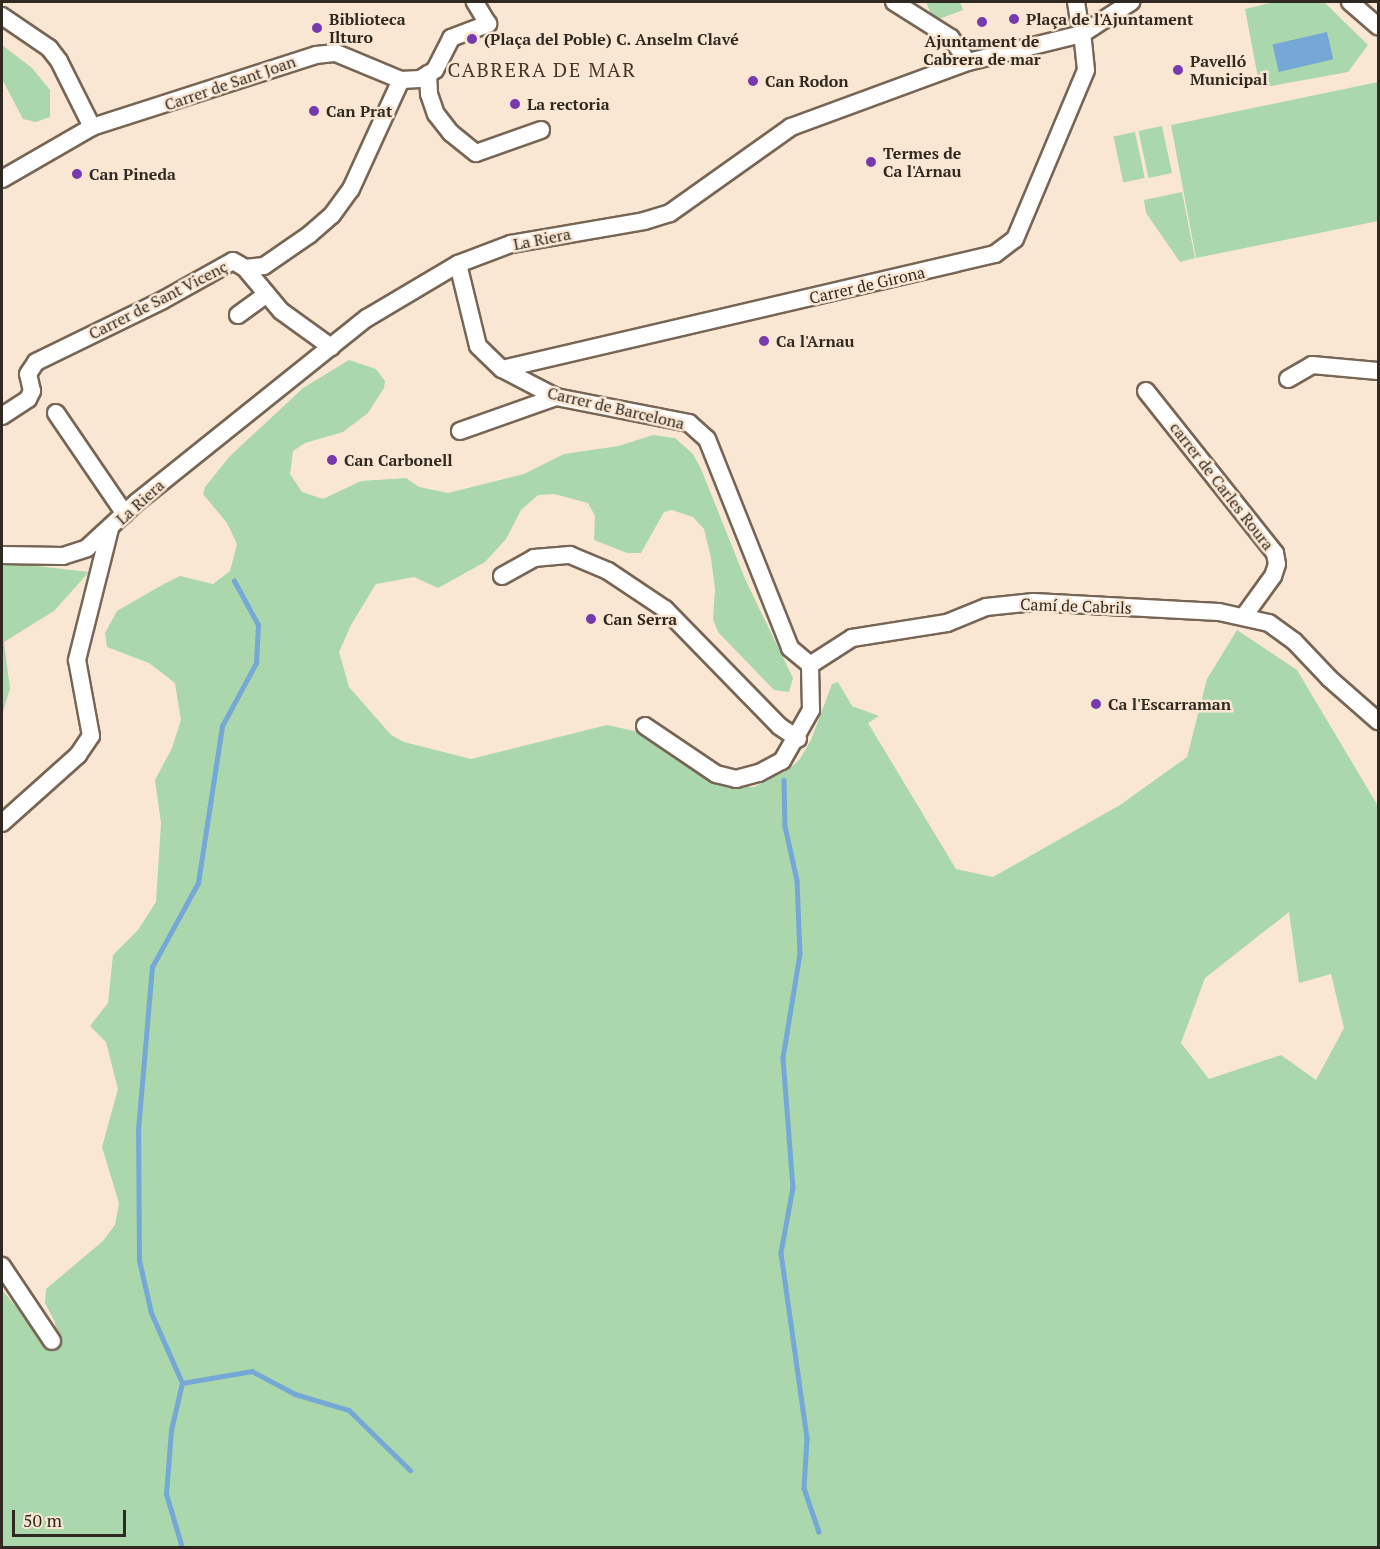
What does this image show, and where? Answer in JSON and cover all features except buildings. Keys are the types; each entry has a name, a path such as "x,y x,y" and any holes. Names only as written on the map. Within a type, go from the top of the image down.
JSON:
{"street":[{"path":"401,80 420,79 428,74 448,51 451,38 488,24 475,2"},
{"path":"894,2 951,38 968,62"},
{"name":"Carrer de Girona","path":"501,369 995,254 1015,239 1086,70 1076,2"},
{"name":"La Riera","path":"2,555 63,556 87,548 125,514 367,318 458,264 511,244 644,221 670,213 791,127 968,62 1081,28 1131,2"},
{"path":"1350,2 1378,26"},
{"path":"2,16 54,55 92,127 2,179"},
{"name":"Carrer de Sant Joan","path":"92,127 316,55 336,53 401,80"},
{"path":"428,74 429,94 436,114 451,133 476,153 541,130"},
{"name":"Carrer de Sant Vicenç","path":"2,416 28,399 32,391 27,374 36,362 163,300 233,261 245,268 264,266 332,215 351,189 401,80"},
{"name":"Carrer de Barcelona","path":"458,264 478,346 501,369 556,397 689,423 707,439 790,648 810,664"},
{"path":"245,268 266,295 331,346"},
{"path":"238,315 266,295"},
{"path":"1288,379 1312,365 1378,371"},
{"name":"carrer de Carles Roura","path":"1146,391 1275,553 1277,564 1273,576 1244,616"},
{"path":"460,431 556,397"},
{"path":"56,413 125,514"},
{"path":"2,823 78,755 91,736 77,660 110,529"},
{"path":"502,576 534,558 570,555 608,571 665,609 779,726 798,739"},
{"name":"Camí de Cabrils","path":"810,664 852,638 947,623 986,607 1077,603 1244,616 1269,623 1294,641 1330,679 1378,721"},
{"path":"645,726 716,774 736,779 782,761 798,739 811,710 810,664"},
{"path":"2,1266 52,1341"}],"green space":[{"path":"926,2 960,2 963,10 934,21"},
{"path":"1274,2 1324,2 1368,45 1348,72 1260,88 1245,9"},
{"path":"2,45 32,68 50,90 50,117 36,122 23,119 2,79"},
{"path":"1378,82 1378,221 1196,258 1171,125"},
{"path":"1162,126 1172,173 1149,178 1139,131"},
{"path":"1135,132 1145,178 1123,183 1113,137"},
{"path":"1182,192 1195,258 1180,262 1146,213 1144,200"},
{"path":"349,360 376,369 385,381 384,388 368,413 343,432 305,443 293,451 290,474 302,492 323,499 361,481 406,478 419,487 448,493 524,474 564,454 619,446 653,435 675,438 693,454 701,469 746,581 793,678 789,692 774,690 718,632 713,619 715,589 711,558 704,529 693,517 672,510 664,512 641,553 627,553 594,540 595,516 588,503 554,494 538,495 521,510 506,539 485,562 438,588 414,577 376,584 351,625 339,652 349,687 391,735 404,742 471,759 607,725 648,734 722,786 754,787 788,770 800,759 811,740 832,684 838,682 852,706 879,716 868,723 956,869 993,877 1120,805 1187,757 1207,679 1237,630 1297,670 1378,806 1378,1547 2,1547 2,1290 43,1338 56,1336 55,1322 45,1303 46,1289 103,1241 115,1225 119,1203 102,1147 118,1089 106,1042 90,1026 108,1003 113,955 138,930 156,902 161,823 155,780 172,748 181,720 175,683 149,663 107,647 105,633 117,611 180,576 213,584 230,571 237,544 227,523 203,494 205,487 230,456 303,388","holes":["1289,912 1299,983 1331,974 1344,1028 1316,1080 1281,1055 1209,1079 1181,1043 1205,978"]},
{"path":"2,562 89,572 54,611 4,642 10,689 2,715"}],"water":[{"path":"1327,32 1333,59 1279,72 1272,45"}],"waterway":[{"path":"182,1548 166,1494 171,1430 182,1383 151,1313 139,1260 138,1130 152,967 198,883 222,726 256,663 258,625 234,581"},
{"path":"784,780 785,826 797,880 800,954 783,1058 793,1187 781,1253 807,1439 804,1488 819,1532"},
{"path":"182,1383 252,1371 295,1394 349,1410 410,1470"}],"place":[{"name":"Plaça de l'Ajuntament","path":"1014,19"},
{"name":"Ajuntament de Cabrera de mar","path":"982,22"},
{"name":"Biblioteca Ilturo","path":"317,28"},
{"name":"(Plaça del Poble) C. Anselm Clavé","path":"472,39"},
{"name":"Pavelló Municipal","path":"1178,70"},
{"name":"Can Rodon","path":"753,81"},
{"name":"La rectoria","path":"515,104"},
{"name":"Can Prat","path":"314,111"},
{"name":"Termes de Ca l'Arnau","path":"871,162"},
{"name":"Can Pineda","path":"77,174"},
{"name":"Ca l'Arnau","path":"764,341"},
{"name":"Can Carbonell","path":"332,460"},
{"name":"Can Serra","path":"591,619"},
{"name":"Ca l'Escarraman","path":"1096,704"}],"district":[{"name":"CABRERA DE MAR","path":"542,69"}]}
